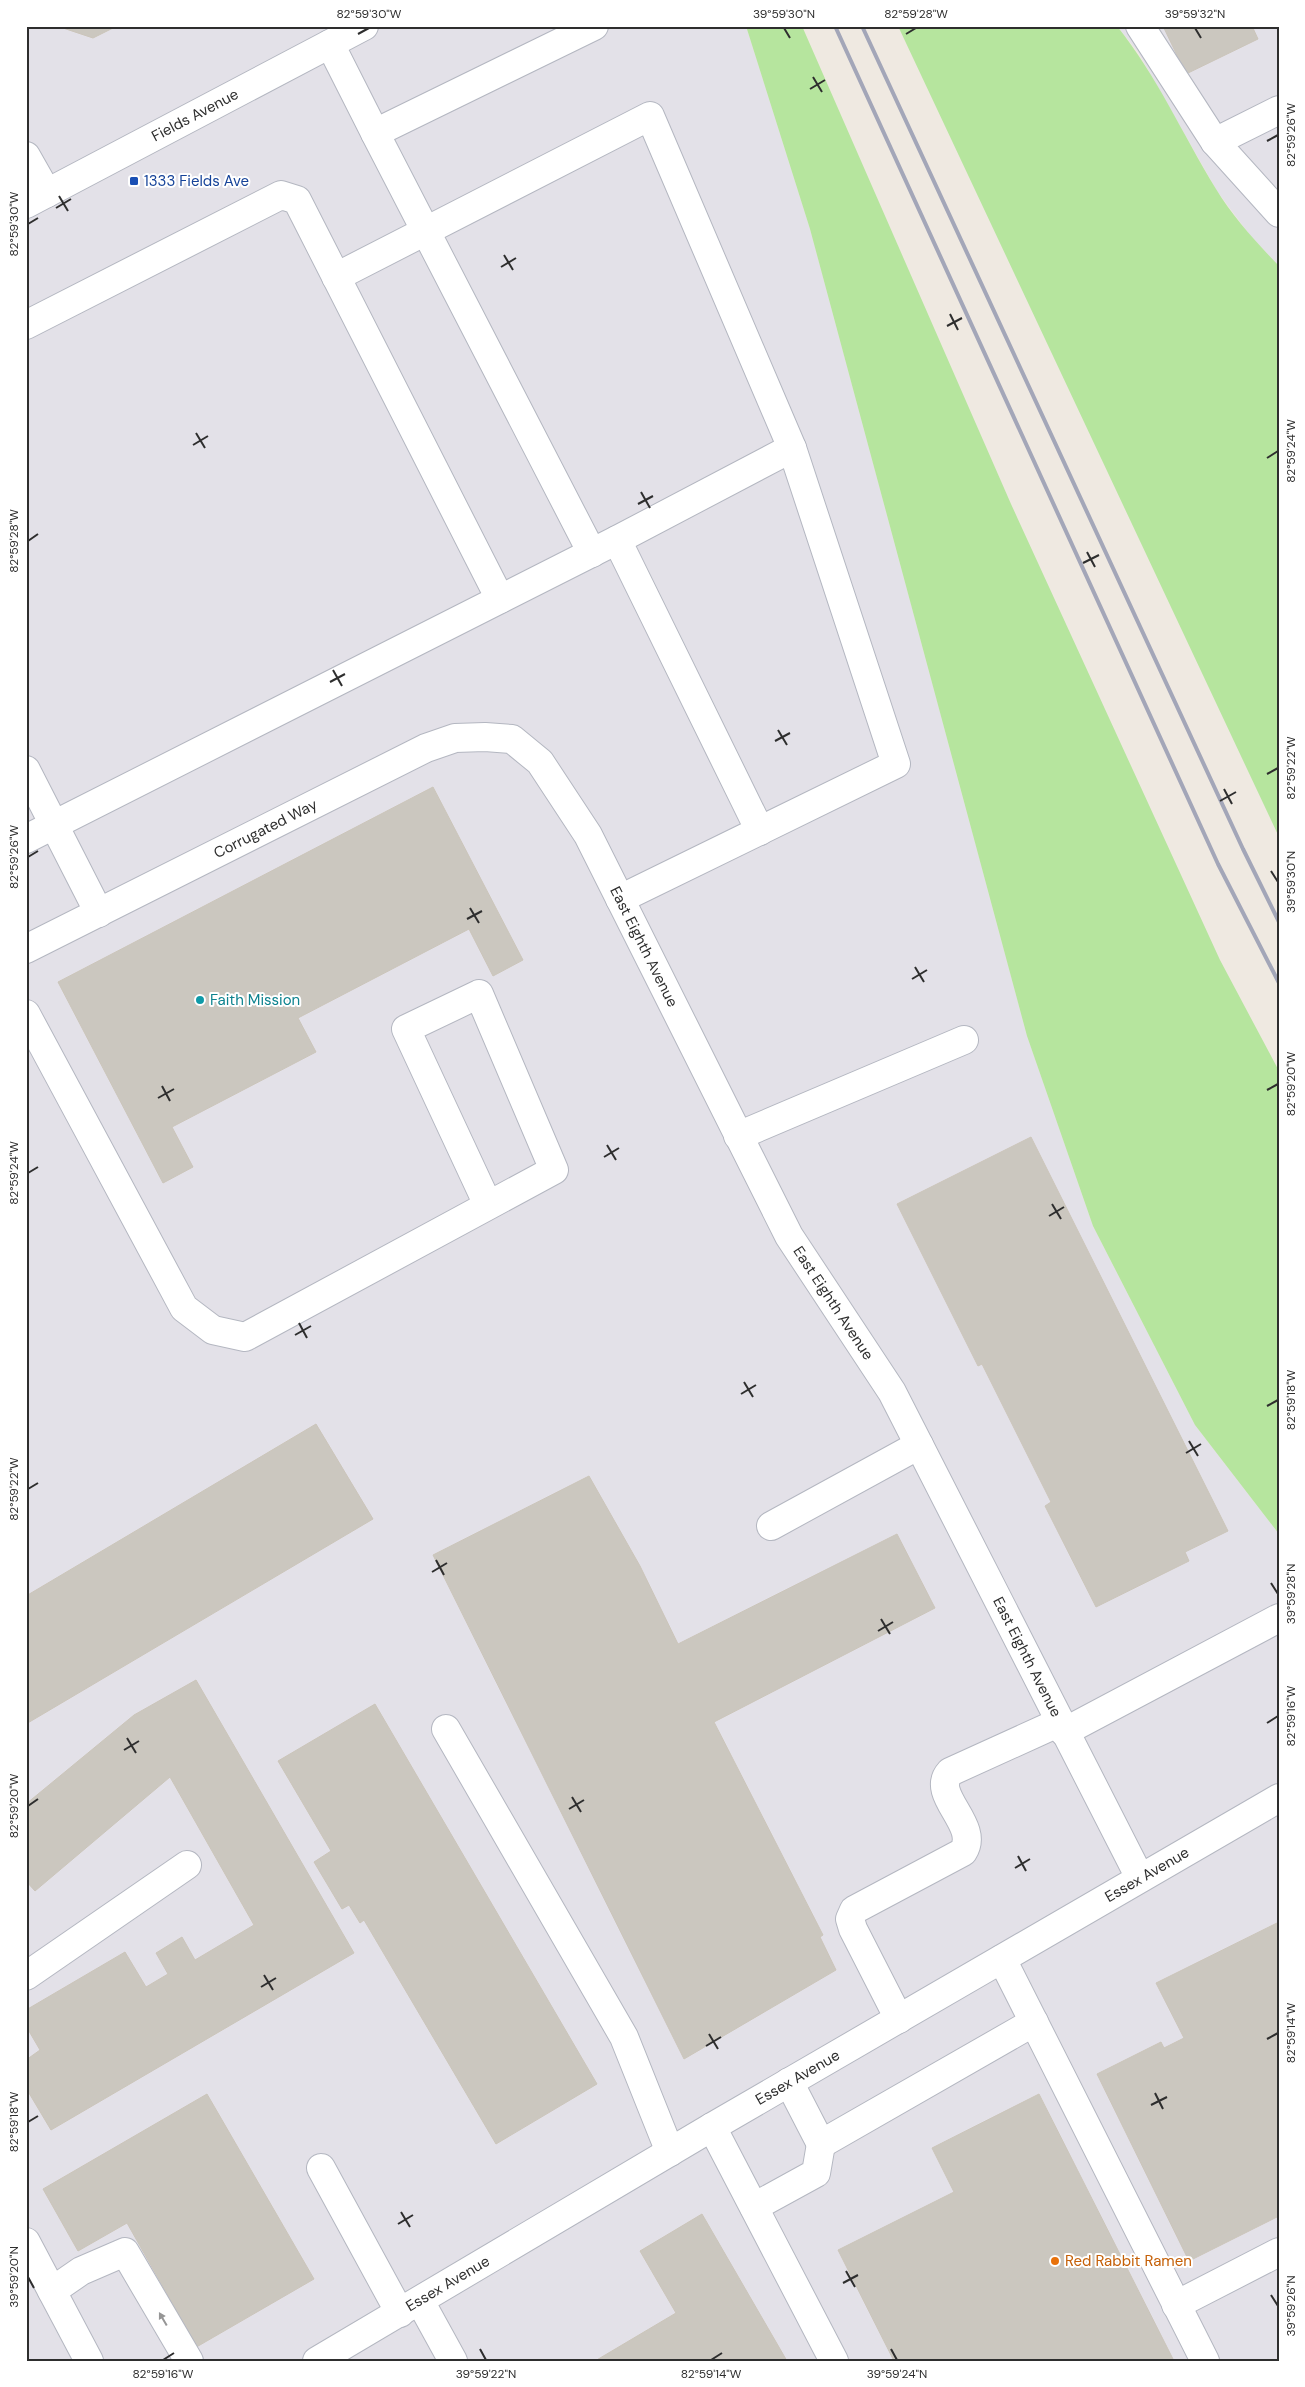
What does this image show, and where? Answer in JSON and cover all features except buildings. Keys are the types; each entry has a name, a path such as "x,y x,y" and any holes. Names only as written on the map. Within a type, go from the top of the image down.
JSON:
{"street":[{"name":"Fields Avenue","path":"36,198 364,26"},
{"path":"376,133 594,26"},
{"path":"1140,26 1216,142 1279,213"},
{"path":"330,44 592,552"},
{"path":"1216,142 1279,110"},
{"path":"336,277 650,116 792,448 896,764 620,899"},
{"path":"26,156 36,198"},
{"path":"26,325 281,195 297,200 500,599"},
{"path":"26,839 616,540 792,448"},
{"path":"616,540 760,831"},
{"name":"Corrugated Way","path":"26,949 426,748 455,738 485,737 512,740"},
{"name":"East Eighth Avenue","path":"512,740 540,762 588,835 789,1236 892,1392 1140,1878"},
{"path":"26,770 99,913"},
{"path":"26,1014 184,1308 213,1330 245,1337 554,1170 479,994 406,1029 488,1205"},
{"path":"738,1136 964,1040"},
{"path":"771,1526 919,1445"},
{"path":"900,2019 853,1929 850,1919 854,1910 963,1852 968,1845 968,1836 944,1787 945,1778 950,1772 1062,1727 1279,1618"},
{"path":"446,1729 624,2037 670,2152"},
{"name":"Essex Avenue","path":"317,2361 712,2127 1279,1798"},
{"path":"26,1976 187,1865"},
{"path":"1002,1959 1205,2361"},
{"path":"821,2144 1034,2022"},
{"path":"754,2208 816,2174 821,2144 789,2082"},
{"path":"712,2127 834,2361"},
{"path":"321,2168 410,2307 453,2361"},
{"path":"26,2242 89,2361"},
{"path":"52,2291 81,2271 125,2252 188,2361"},
{"path":"1176,2305 1279,2252"}],"shaded area":[{"path":"26,26 746,26 810,229 1027,1036 1093,1226 1195,1425 1279,1534 1279,2361 26,2361"},
{"path":"1117,26 1279,26 1279,266 1249,234 1217,191 1138,52"}],"green space":[{"path":"746,26 802,26 1011,504 1220,960 1279,1071 1279,1534 1195,1425 1093,1226 1027,1036 810,229"},
{"path":"898,26 1117,26 1145,65 1223,199 1245,229 1279,266 1279,837"}],"railway":[{"path":"835,26 1218,864 1279,983"},
{"path":"862,26 1243,849 1279,922"}],"place":[{"name":"1333 Fields Ave","path":"134,181"},
{"name":"Faith Mission","path":"200,1000"},
{"name":"Red Rabbit Ramen","path":"1055,2261"}]}
